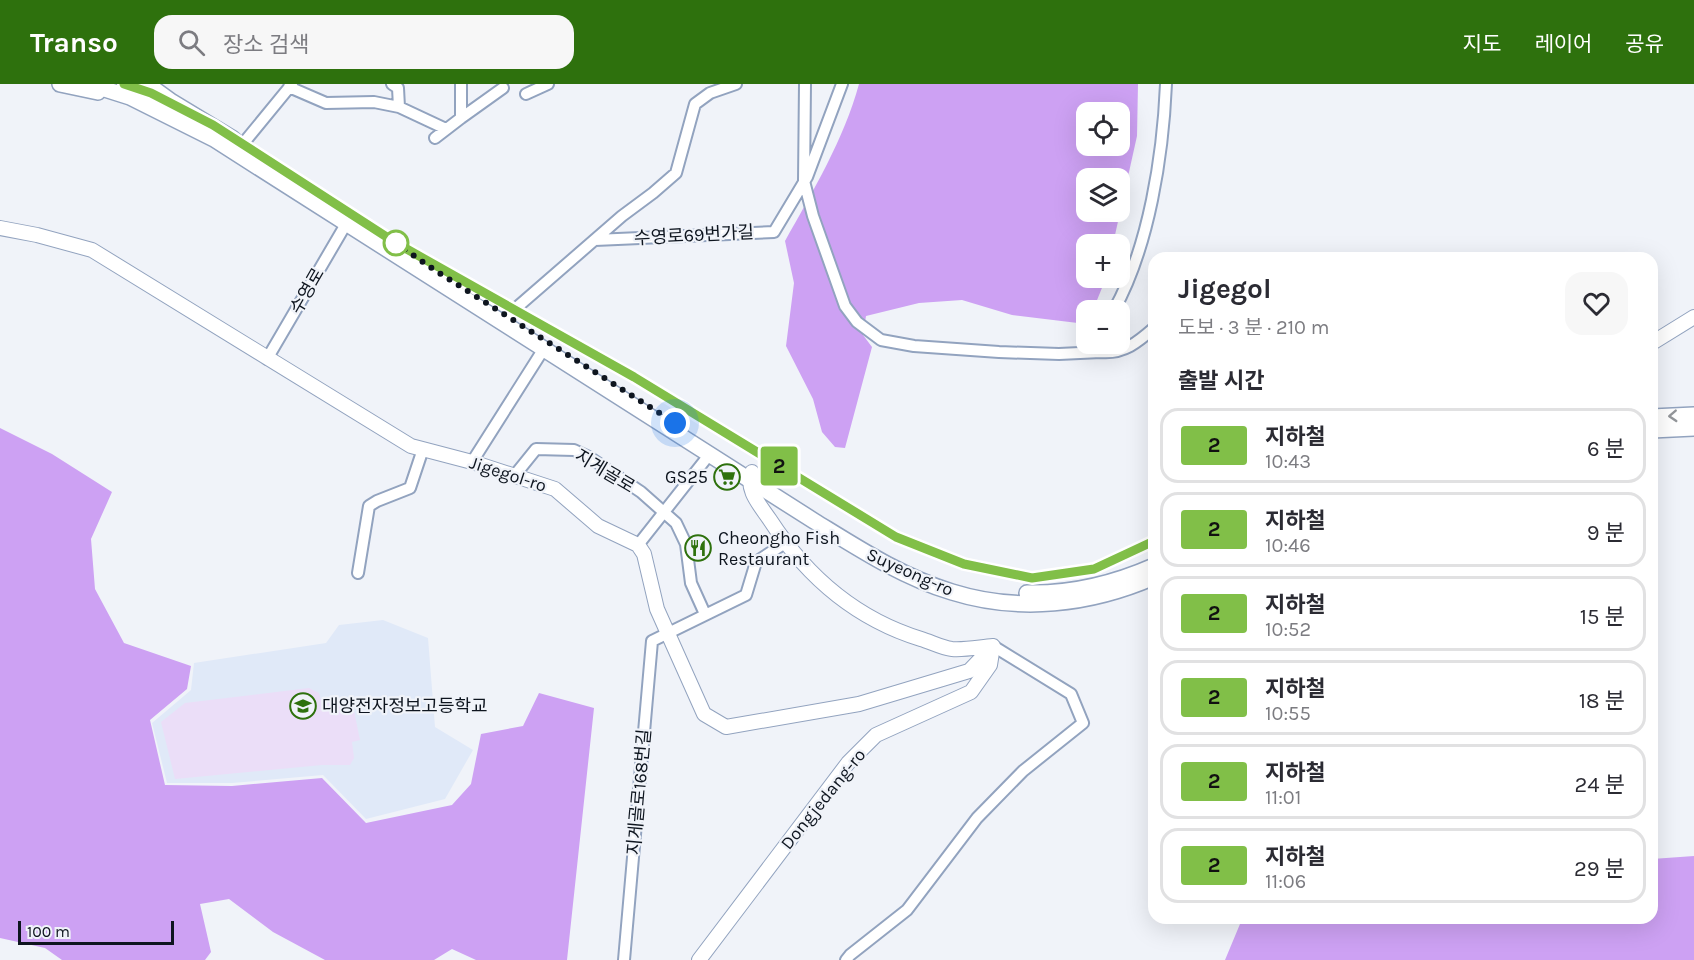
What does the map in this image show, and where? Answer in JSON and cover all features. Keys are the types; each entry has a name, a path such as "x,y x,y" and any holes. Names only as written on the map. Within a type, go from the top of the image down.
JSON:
{"main road":[{"name":"Suyeong-ro","path":"60,84 142,102"},
{"name":"Suyeong-ro","path":"89,84 142,102 214,139 709,455 751,476 886,564 953,593 1008,603 1050,604 1106,595 1148,579"},
{"path":"147,84 751,476 888,554 917,568 961,584 1003,592 1059,592 1112,582 1148,568"},
{"path":"1658,417 1694,415"},
{"path":"1658,430 1694,428"}],"street":[{"path":"392,84 398,88 399,107"},
{"path":"461,84 461,118"},
{"path":"526,94 548,84"},
{"path":"507,316 676,173 695,104 710,93 736,84"},
{"path":"805,84 804,181 813,216 845,306 857,322 881,340 914,346 999,352 1059,354 1076,352"},
{"name":"수영로69번가길","path":"595,240 774,232 804,181 842,84"},
{"path":"1120,300 1140,244 1159,164 1166,84"},
{"path":"242,145 291,86 326,103 374,102 399,107 446,129"},
{"path":"435,138 503,88"},
{"name":"수영로","path":"267,359 346,224"},
{"name":"Jigegol-ro","path":"0,228 92,250 411,446 472,462 555,489 598,526 638,545"},
{"path":"1658,339 1694,317"},
{"path":"1130,347 1148,333"},
{"path":"472,462 543,350"},
{"path":"358,573 369,506 410,488 423,449"},
{"name":"지게골로","path":"515,475 536,449 574,450 589,457 641,492 676,523 686,544 691,583 705,614"},
{"path":"709,455 638,545 644,554 657,609 704,714 726,727 859,704 969,671 993,646"},
{"path":"751,476 752,491 785,543 823,584 864,615 899,632 951,649 993,646 1071,694 1083,723 1023,771 976,818 907,910 846,960"},
{"path":"668,633 746,595 756,562 785,543"},
{"name":"지게골로168번길","path":"624,960 652,641 668,633"},
{"name":"Dongjedang-ro","path":"699,960 849,763 876,735 971,692 990,665 993,646"}],"shaded area":[{"path":"859,84 1138,84 1137,136 1130,168 1076,168 1076,222 1118,222 1115,234 1076,234 1076,288 1102,288 1097,300 1076,300 1076,323 1012,315 962,300 919,303 866,316 863,335 872,347 845,448 835,447 822,432 813,399 786,346 794,283 785,241 827,164 845,125"},
{"path":"0,428 52,454 112,492 91,539 95,589 124,643 191,666 187,689 150,720 165,785 232,786 322,778 366,823 452,805 471,784 481,734 523,726 539,693 594,708 567,960 476,960 452,949 434,960 325,960 273,932 229,899 200,904 211,952 205,960 62,960 45,948 0,938"},
{"name":"대양전자정보고등학교","path":"383,620 428,638 435,727 473,750 445,799 366,819 323,775 232,783 167,783 152,723 191,690 194,663 326,643 339,625"},
{"path":"309,688 319,693 322,704 352,701 360,740 352,742 354,758 350,765 322,765 175,779 161,722 185,703"},
{"path":"1694,856 1694,960 1225,960 1240,924 1658,924 1658,859"}],"metro line":[{"name":"2","path":"124,84 151,93 213,125 396,243 634,377 896,537 964,564 1032,578 1094,569 1148,544"}],"place":[{"name":"GS25","path":"727,477"},
{"name":"Cheongho Fish Restaurant","path":"698,548"},
{"name":"대양전자정보고등학교","path":"303,706"}],"route":[{"path":"396,243 675,423"}]}
